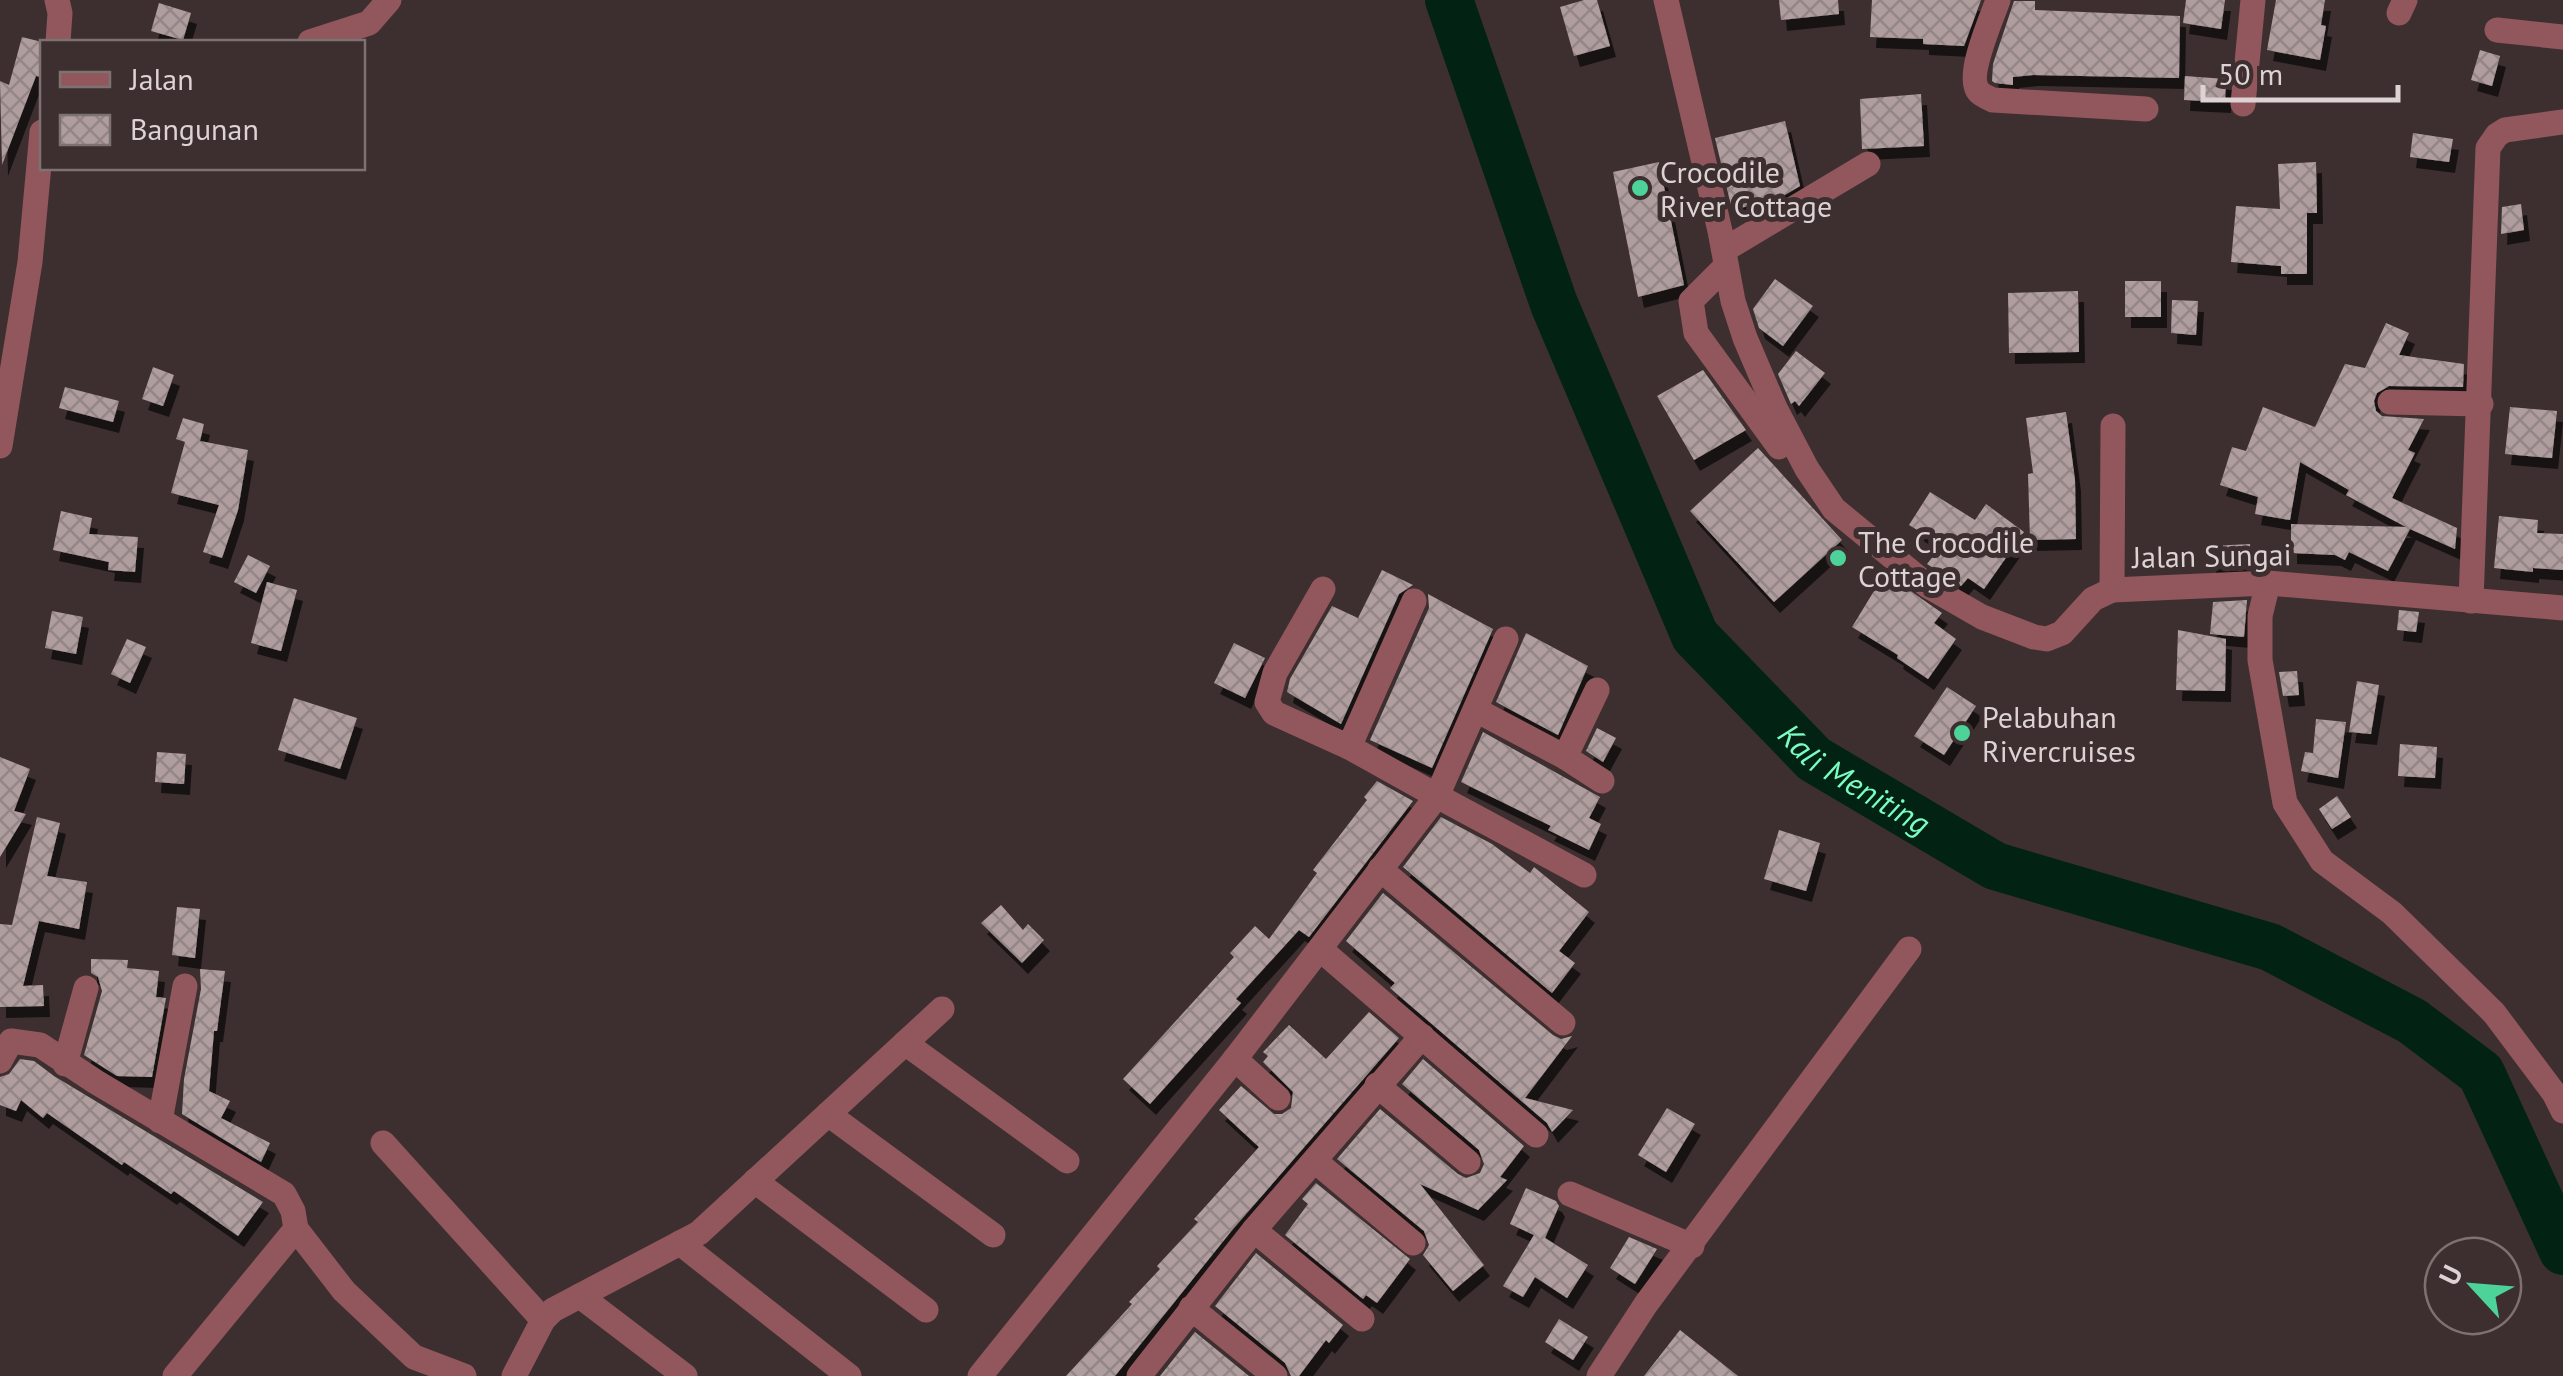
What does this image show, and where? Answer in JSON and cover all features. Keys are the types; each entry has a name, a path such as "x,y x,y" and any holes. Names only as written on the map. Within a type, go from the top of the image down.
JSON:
{"street":[{"path":"56,0 60,13 58,40"},
{"path":"316,40 369,23 389,0"},
{"name":"Jalan Sungai","path":"1666,0 1733,301 1758,374 1807,469 1834,509 1928,586 1982,617 2034,637 2047,638 2062,633 2093,599 2112,590 2268,583 2563,608"},
{"path":"1998,0 1978,57 1975,82 1980,92 1994,100 2146,109"},
{"path":"2242,104 2253,0"},
{"path":"2497,30 2563,37"},
{"path":"2472,601 2488,148 2497,134 2505,130 2563,122"},
{"path":"0,446 30,262 40,154"},
{"path":"1778,448 1696,332 1692,301 1725,258 1868,164"},
{"path":"2390,402 2481,404"},
{"path":"2112,590 2113,426"},
{"path":"2268,583 2260,616 2260,660 2285,803 2322,861 2392,912 2494,1013 2554,1093 2563,1111"},
{"path":"1323,589 1275,672 1266,702 1274,712 1349,747 1584,875"},
{"path":"1349,747 1414,601"},
{"path":"980,1376 1235,1060 1437,796 1506,640"},
{"path":"1565,757 1597,690"},
{"path":"1476,710 1602,781"},
{"path":"1380,869 1563,1023"},
{"path":"1320,949 1536,1135"},
{"path":"1600,1376 1646,1304 1909,949"},
{"path":"160,1121 184,986"},
{"path":"65,1064 86,988"},
{"path":"514,1376 543,1320 553,1310 699,1233 942,1009"},
{"path":"1139,1376 1254,1230 1422,1036"},
{"path":"1,1055 12,1041 40,1045 65,1064 284,1194 296,1229 344,1291 414,1357 464,1376"},
{"path":"905,1043 1068,1161"},
{"path":"1235,1060 1278,1098"},
{"path":"1377,1085 1468,1162"},
{"path":"828,1114 994,1235"},
{"path":"383,1142 543,1320"},
{"path":"1315,1161 1413,1243"},
{"path":"755,1182 926,1310"},
{"path":"1570,1194 1692,1246"},
{"path":"174,1376 296,1229"},
{"path":"1254,1230 1362,1319"},
{"path":"680,1244 849,1376"},
{"path":"580,1296 685,1376"},
{"path":"1191,1308 1274,1376"}],"building":[{"path":"1597,0 1610,46 1574,56 1560,7"},
{"path":"1779,0 1838,0 1839,14 1781,20"},
{"path":"1872,0 1981,0 1964,46 1923,44 1923,39 1870,37"},
{"path":"2186,0 2225,0 2221,29 2183,23"},
{"path":"2276,0 2325,0 2321,25 2326,26 2320,60 2267,50"},
{"path":"2014,1 2035,1 2035,10 2180,16 2179,78 2033,75 2013,77 2013,85 1995,83 1993,64"},
{"path":"159,3 191,13 183,40 151,31"},
{"path":"22,37 40,42 40,77 36,76 2,165 0,81 9,85"},
{"path":"2480,50 2500,56 2492,86 2471,80"},
{"path":"2185,76 2226,79 2225,102 2184,100"},
{"path":"1921,94 1924,146 1862,149 1860,99"},
{"path":"1785,121 1800,186 1778,199 1732,210 1715,138"},
{"path":"2413,133 2453,139 2449,162 2410,157"},
{"path":"1659,162 1684,285 1638,297 1613,172"},
{"path":"2316,162 2317,213 2307,213 2307,274 2281,274 2281,266 2231,262 2236,206 2280,209 2278,164"},
{"path":"2521,204 2524,230 2501,234 2502,207"},
{"path":"1775,279 1813,306 1783,346 1759,328 1753,309"},
{"path":"2125,281 2161,281 2161,317 2125,317"},
{"path":"2078,291 2079,352 2009,353 2008,293"},
{"path":"2172,300 2198,301 2196,335 2171,333"},
{"path":"2386,323 2409,333 2399,355 2464,364 2463,387 2389,386 2377,393 2374,401 2382,416 2424,419 2408,450 2415,453 2392,498 2457,528 2455,549 2410,529 2388,571 2349,552 2345,560 2335,555 2291,553 2291,524 2406,527 2346,495 2349,490 2300,462 2290,520 2255,514 2258,497 2220,485 2232,447 2246,451 2263,407 2315,427 2345,364 2365,368"},
{"path":"1796,351 1825,373 1799,406 1795,401 1791,404 1778,374"},
{"path":"153,367 174,375 163,406 142,399"},
{"path":"1703,370 1746,430 1694,460 1657,396"},
{"path":"65,387 119,401 113,422 59,408"},
{"path":"2510,407 2557,411 2552,458 2505,454"},
{"path":"2066,412 2075,480 2076,539 2030,540 2028,474 2033,473 2026,418"},
{"path":"183,418 204,424 200,441 248,450 238,510 222,558 203,552 219,505 171,493 185,442 176,439"},
{"path":"1758,448 1842,540 1774,602 1690,511"},
{"path":"1930,492 1975,520 1986,504 2024,532 1984,589 1968,578 1961,586 1927,564 1942,545 1909,525"},
{"path":"61,511 92,518 89,534 138,537 135,572 108,570 109,562 53,550"},
{"path":"2499,516 2538,520 2537,533 2563,534 2563,570 2494,568"},
{"path":"2250,544 2251,568 2210,569 2210,546"},
{"path":"248,555 270,566 256,593 234,582"},
{"path":"1382,570 1413,585 1399,594 1341,724 1287,692 1290,679 1332,606 1358,618"},
{"path":"1885,573 1942,613 1934,623 1956,639 1928,679 1852,627"},
{"path":"267,582 297,590 281,651 251,643"},
{"path":"1428,594 1493,629 1432,768 1370,740 1429,608"},
{"path":"2247,600 2244,637 2210,634 2213,602"},
{"path":"2399,610 2419,612 2416,632 2397,630"},
{"path":"52,611 83,617 76,654 45,648"},
{"path":"2178,630 2226,639 2225,691 2176,690"},
{"path":"1526,633 1588,666 1558,735 1496,702"},
{"path":"127,639 146,647 130,683 111,674"},
{"path":"1234,643 1265,658 1245,698 1214,683"},
{"path":"2297,671 2299,695 2283,696 2279,672"},
{"path":"2357,681 2379,685 2371,734 2349,732"},
{"path":"1947,687 1976,706 1944,755 1914,736"},
{"path":"294,698 357,718 340,769 278,750"},
{"path":"2316,719 2346,722 2338,778 2301,771 2305,752 2313,753"},
{"path":"1597,728 1616,738 1603,762 1586,751"},
{"path":"1483,732 1600,797 1589,818 1601,824 1589,850 1548,830 1551,826 1461,782"},
{"path":"2400,744 2437,747 2435,778 2398,776"},
{"path":"157,752 186,754 184,784 155,782"},
{"path":"0,757 30,769 14,811 26,814 0,857"},
{"path":"1377,781 1413,801 1309,937 1299,930 1236,999 1241,1003 1150,1104 1123,1079 1234,957 1230,953 1255,926 1269,939"},
{"path":"2337,796 2351,817 2332,829 2319,809"},
{"path":"37,817 60,823 47,876 87,882 79,929 39,921 23,986 43,985 44,1006 0,1007 0,924 12,925"},
{"path":"1441,817 1492,844 1530,873 1534,867 1589,912 1559,951 1575,963 1552,993 1403,867"},
{"path":"1779,830 1820,843 1806,891 1764,879"},
{"path":"1383,893 1553,1035 1561,1039 1572,1036 1525,1098 1573,1110 1552,1132 1547,1123 1390,988 1395,983 1346,941"},
{"path":"1001,905 1023,930 1028,924 1044,940 1022,963 981,923"},
{"path":"177,907 200,909 195,958 172,955"},
{"path":"91,959 128,960 127,968 159,971 156,997 166,998 152,1077 117,1076 84,1055 102,991 98,977 91,973"},
{"path":"200,969 225,971 209,1091 230,1101 221,1118 270,1143 261,1162 182,1114 184,1079 201,989"},
{"path":"1369,1012 1399,1038 1233,1229 1115,1376 1066,1376 1132,1304 1129,1302 1160,1269 1157,1266 1198,1222 1194,1219 1259,1147 1219,1110 1241,1086 1274,1114 1291,1108 1293,1092 1263,1062 1268,1056 1263,1052 1289,1025 1326,1059"},
{"path":"20,1059 34,1061 263,1202 238,1236 174,1191 171,1194 124,1162 122,1165 47,1113 43,1118 21,1100 16,1111 0,1105 0,1077 9,1074"},
{"path":"1423,1059 1524,1146 1500,1177 1507,1180 1478,1210 1420,1184 1484,1265 1453,1291 1423,1255 1429,1245 1424,1231 1337,1159 1380,1109 1458,1174 1466,1178 1480,1173 1484,1164 1479,1150 1402,1084"},
{"path":"1667,1108 1695,1124 1666,1172 1638,1155"},
{"path":"1316,1183 1410,1259 1377,1303 1366,1295 1363,1299 1285,1235 1308,1204 1302,1199"},
{"path":"1526,1188 1559,1206 1545,1238 1588,1265 1567,1298 1535,1277 1523,1297 1503,1286 1534,1235 1510,1224"},
{"path":"1629,1237 1657,1249 1635,1284 1610,1268"},
{"path":"1256,1253 1343,1325 1329,1343 1326,1340 1299,1376 1291,1376 1285,1363 1215,1306"},
{"path":"1559,1319 1588,1337 1573,1360 1545,1342"},
{"path":"1680,1330 1738,1376 1644,1376"},
{"path":"1195,1332 1249,1376 1160,1376"}],"waterway":[{"name":"Kali Meniting","path":"1449,0 1554,304 1695,636 1814,759 1995,866 2270,947 2412,1021 2481,1073 2563,1251"}],"place":[{"name":"Crocodile River Cottage","path":"1640,188"},
{"name":"The Crocodile Cottage","path":"1838,558"},
{"name":"Pelabuhan Rivercruises","path":"1962,733"}]}
